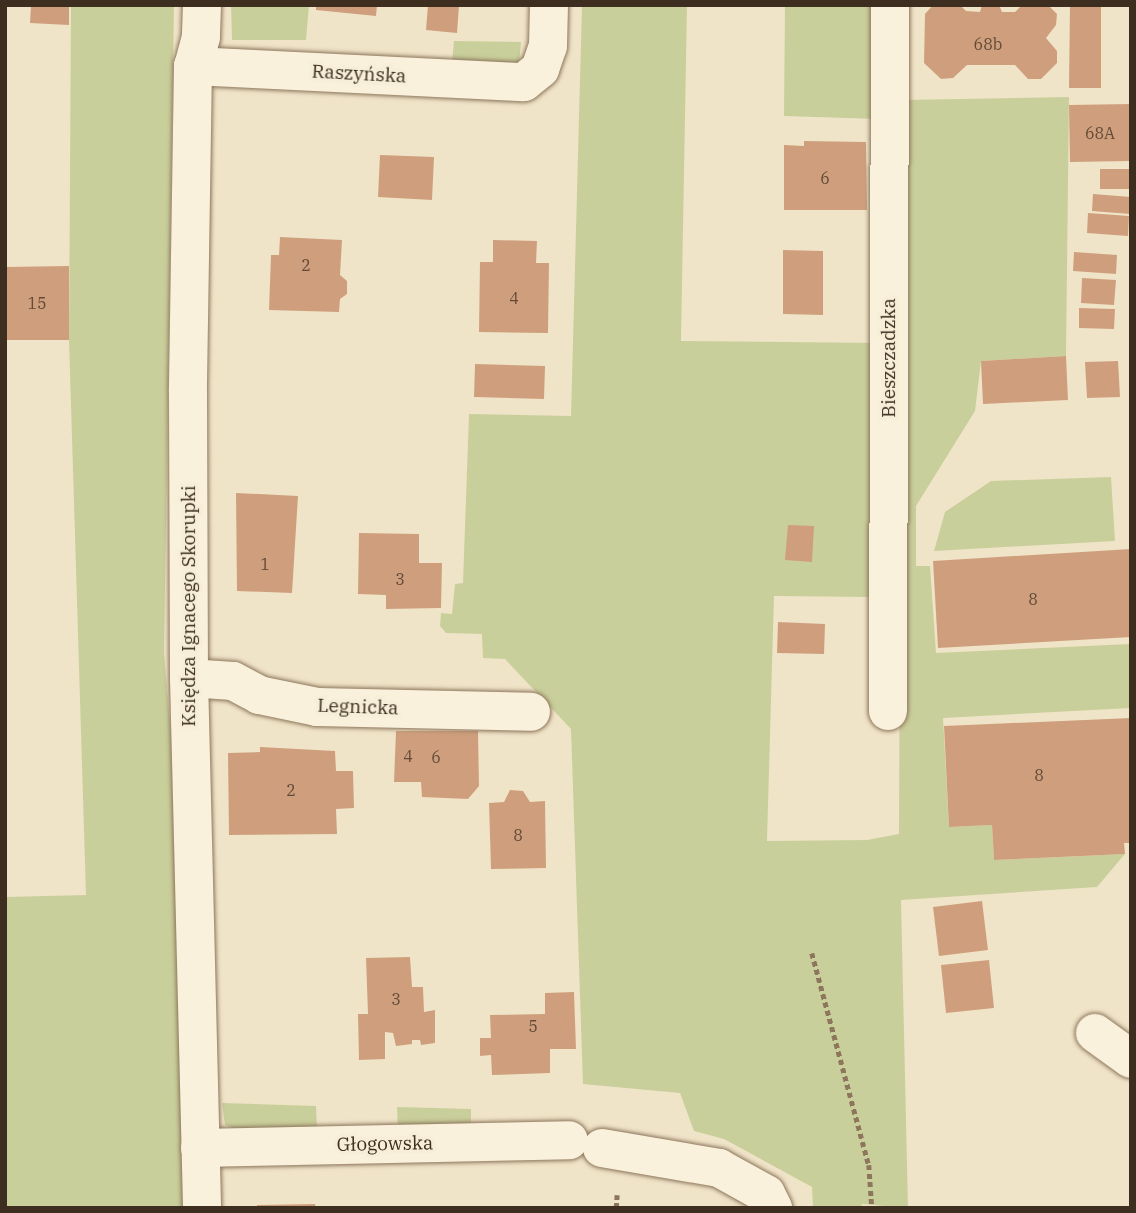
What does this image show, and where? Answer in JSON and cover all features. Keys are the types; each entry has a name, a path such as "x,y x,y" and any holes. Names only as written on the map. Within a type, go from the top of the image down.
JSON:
{"street":[{"name":"Księdza Ignacego Skorupki","path":"202,5 201,37 193,66 189,678 202,1208"},
{"name":"Raszyńska","path":"193,66 524,82 540,69 548,46 549,5"},
{"name":"Bieszczadzka","path":"888,711 890,5"},
{"name":"Legnicka","path":"189,678 233,681 259,695 317,707 531,712"},
{"path":"1095,1033 1131,1059"},
{"name":"Głogowska","path":"200,1148 586,1144 719,1168 766,1194 773,1208"}],"path":[{"path":"812,953 869,1165 872,1208"}],"green space":[{"path":"71,5 174,5 164,652 176,799 186,1208 5,1208 5,897 86,895 69,340"},
{"path":"231,5 309,5 306,40 232,40"},
{"path":"582,5 687,5 681,341 879,343 872,597 774,596 767,841 867,840 899,834 902,100 1069,97 1066,356 981,361 975,411 916,506 916,566 930,566 936,653 1131,644 1131,708 943,718 949,827 992,825 994,860 1125,854 1097,887 901,900 908,1208 862,1204 861,1208 813,1208 812,1187 724,1139 694,1131 680,1093 583,1084 571,729 505,659 483,658 482,634 446,633 440,626 441,613 452,614 455,584 463,583 469,414 571,416"},
{"path":"785,5 877,6 878,119 784,116"},
{"path":"454,41 521,42 519,64 452,63"},
{"path":"1111,477 1115,541 934,551 945,512 991,481"},
{"path":"222,1103 316,1106 317,1129 236,1129 225,1125"},
{"path":"397,1107 471,1109 471,1130 398,1131"}],"building":[{"path":"31,5 69,5 69,25 30,23"},
{"path":"316,5 377,5 376,16 316,10"},
{"path":"428,5 459,5 457,33 426,30"},
{"path":"933,5 960,5 966,11 980,12 982,5 999,5 1002,12 1015,12 1022,5 1048,5 1057,14 1056,25 1046,38 1057,51 1057,63 1041,79 1028,79 1015,65 967,65 953,78 941,79 924,63 925,14"},
{"path":"1070,5 1101,5 1101,88 1069,88"},
{"path":"1131,104 1131,161 1070,162 1069,105"},
{"path":"804,141 866,142 867,210 784,210 784,145 804,146"},
{"path":"380,155 434,157 432,200 378,197"},
{"path":"1100,169 1130,169 1130,189 1100,189"},
{"path":"1093,194 1131,197 1130,214 1092,211"},
{"path":"1088,213 1129,216 1128,236 1087,233"},
{"path":"280,237 342,240 340,275 347,281 347,294 340,299 339,312 269,310 271,255 279,255"},
{"path":"493,240 537,241 536,263 549,263 548,333 479,332 480,262 493,262"},
{"path":"783,250 823,251 823,315 783,314"},
{"path":"1074,252 1117,255 1116,274 1073,271"},
{"path":"69,266 69,340 5,340 5,267"},
{"path":"1082,278 1116,280 1114,305 1081,303"},
{"path":"1079,308 1115,309 1114,329 1079,328"},
{"path":"1066,356 1068,400 983,404 981,361"},
{"path":"1118,361 1120,397 1087,398 1085,362"},
{"path":"475,364 545,366 544,399 474,397"},
{"path":"236,493 298,496 292,593 237,591"},
{"path":"788,525 814,526 812,562 785,560"},
{"path":"359,533 419,534 419,563 442,563 441,608 386,609 386,595 358,594"},
{"path":"1131,549 1131,637 938,648 933,561"},
{"path":"778,622 825,624 824,654 777,653"},
{"path":"1131,718 1131,843 1124,843 1125,854 994,860 992,825 949,827 944,726"},
{"path":"396,731 478,731 479,786 468,799 422,797 421,782 394,782"},
{"path":"260,747 335,751 336,771 353,771 354,808 336,809 337,834 229,835 228,753 260,752"},
{"path":"510,790 523,791 530,802 545,801 546,868 491,869 489,803 504,802"},
{"path":"982,901 988,950 939,956 933,907"},
{"path":"410,957 412,987 423,987 424,1012 435,1010 435,1043 421,1045 420,1040 412,1040 412,1044 396,1046 393,1033 385,1032 385,1059 359,1060 358,1014 368,1014 366,958"},
{"path":"989,960 994,1008 946,1013 941,965"},
{"path":"574,992 576,1049 550,1049 550,1073 492,1075 491,1055 480,1056 480,1038 491,1038 490,1015 545,1014 545,993"},
{"path":"315,1204 316,1208 257,1208 257,1205"}]}
